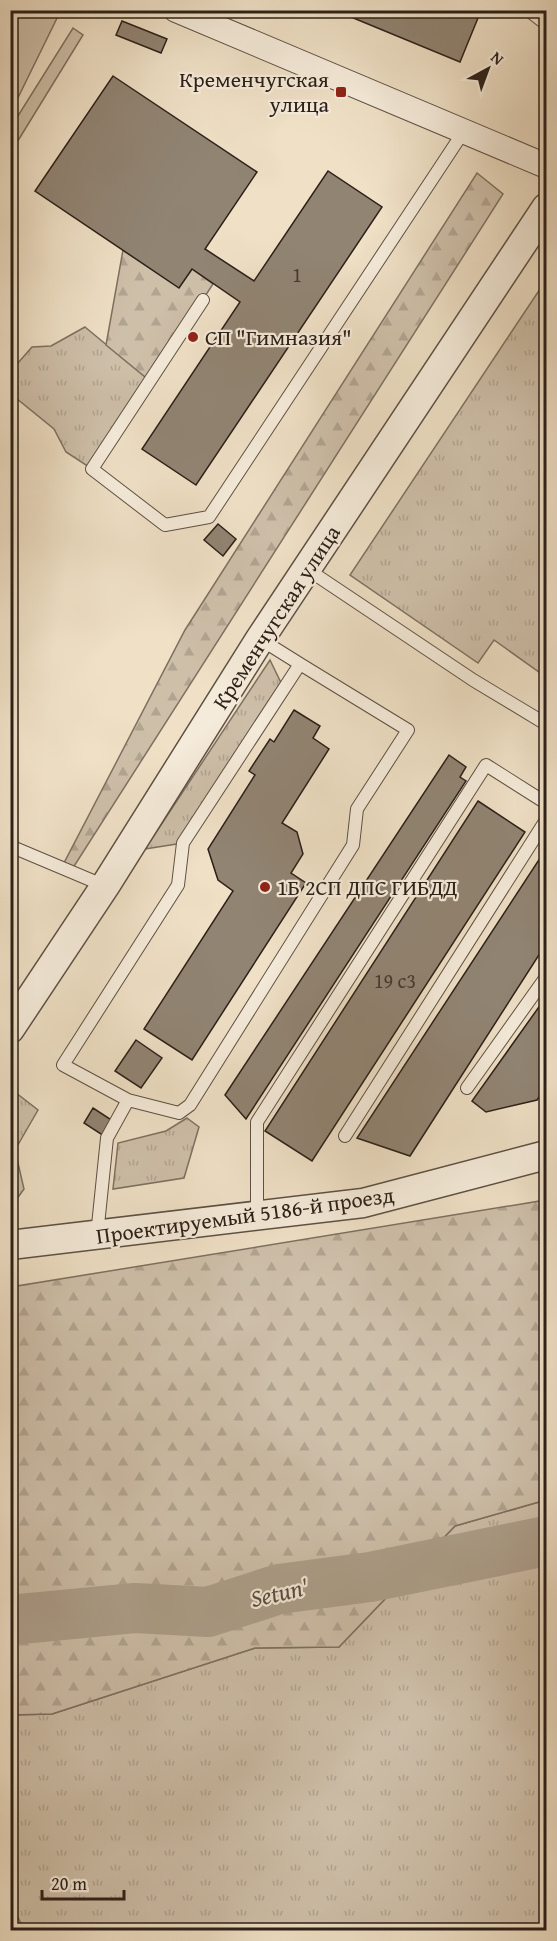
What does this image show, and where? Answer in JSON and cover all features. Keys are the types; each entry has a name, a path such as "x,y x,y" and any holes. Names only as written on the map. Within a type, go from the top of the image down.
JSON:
{"street":[{"path":"176,10 546,166"},
{"name":"Кременчугская улица","path":"10,1029 105,886 260,639 546,208"},
{"name":"Проектируемый 5186-й проезд","path":"10,1245 363,1203 546,1155"}],"lane":[{"path":"528,10 546,24"},
{"path":"203,300 92,469 165,525 209,517 464,131"},
{"path":"307,569 473,680 546,724"},
{"path":"260,639 408,730 357,809 353,845 190,1104 178,1113 128,1100 63,1065 178,885 183,843 300,664"},
{"path":"257,1216 256,1122 486,765 546,803"},
{"path":"345,1136 546,820"},
{"path":"10,846 105,886"},
{"path":"467,1088 546,977"},
{"path":"97,1236 107,1138 128,1100"}],"green space":[{"path":"10,11 60,12 11,112"},
{"path":"73,28 83,35 11,152 11,127"},
{"path":"477,173 503,194 71,871 64,863 185,630"},
{"path":"123,250 179,287 192,269 213,284 150,381 106,345"},
{"path":"546,280 546,677 494,640 478,663 350,575"},
{"path":"85,327 150,381 92,469 66,452 54,429 11,394 17,364 32,347 51,346"},
{"path":"270,660 284,689 183,843 145,849"},
{"path":"11,1089 38,1110 15,1150 24,1189 11,1207"},
{"path":"187,1118 199,1127 184,1178 113,1189 118,1143 166,1131"},
{"path":"546,1200 546,1500 455,1526 339,1647 255,1648 52,1714 11,1715 11,1287"},
{"path":"546,1500 546,1930 24,1930 14,1909 11,1915 11,1715 52,1714 255,1648 339,1647 455,1526"}],"building":[{"path":"334,10 461,10 478,18 460,62"},
{"path":"122,21 167,39 161,53 116,35"},
{"path":"113,76 257,172 205,249 254,281 328,171 382,207 196,485 142,449 240,302 192,269 179,288 35,191"},
{"path":"218,524 236,539 223,556 204,540"},
{"name":"1Б 2СП ДПС ГИБДД","path":"294,710 320,726 313,738 329,749 282,823 297,832 303,854 291,873 306,883 192,1060 144,1029 233,891 218,880 208,849 255,775 249,771 270,739 274,742"},
{"path":"449,755 466,767 460,777 466,781 246,1119 225,1095"},
{"path":"478,801 525,832 312,1161 265,1131"},
{"path":"546,849 546,944 410,1156 357,1138"},
{"path":"546,997 546,1087 537,1100 486,1112 472,1101"},
{"path":"136,1040 162,1058 141,1088 115,1071"},
{"path":"93,1108 116,1123 107,1138 84,1123"}],"waterway":[{"name":"Setun'","path":"10,1620 135,1608 208,1612 279,1589 370,1577 546,1541"}],"place":[{"name":"Кременчугская улица","path":"341,92"},
{"name":"СП \"Гимназия\"","path":"193,337"},
{"name":"1Б 2СП ДПС ГИБДД","path":"265,887"}]}
